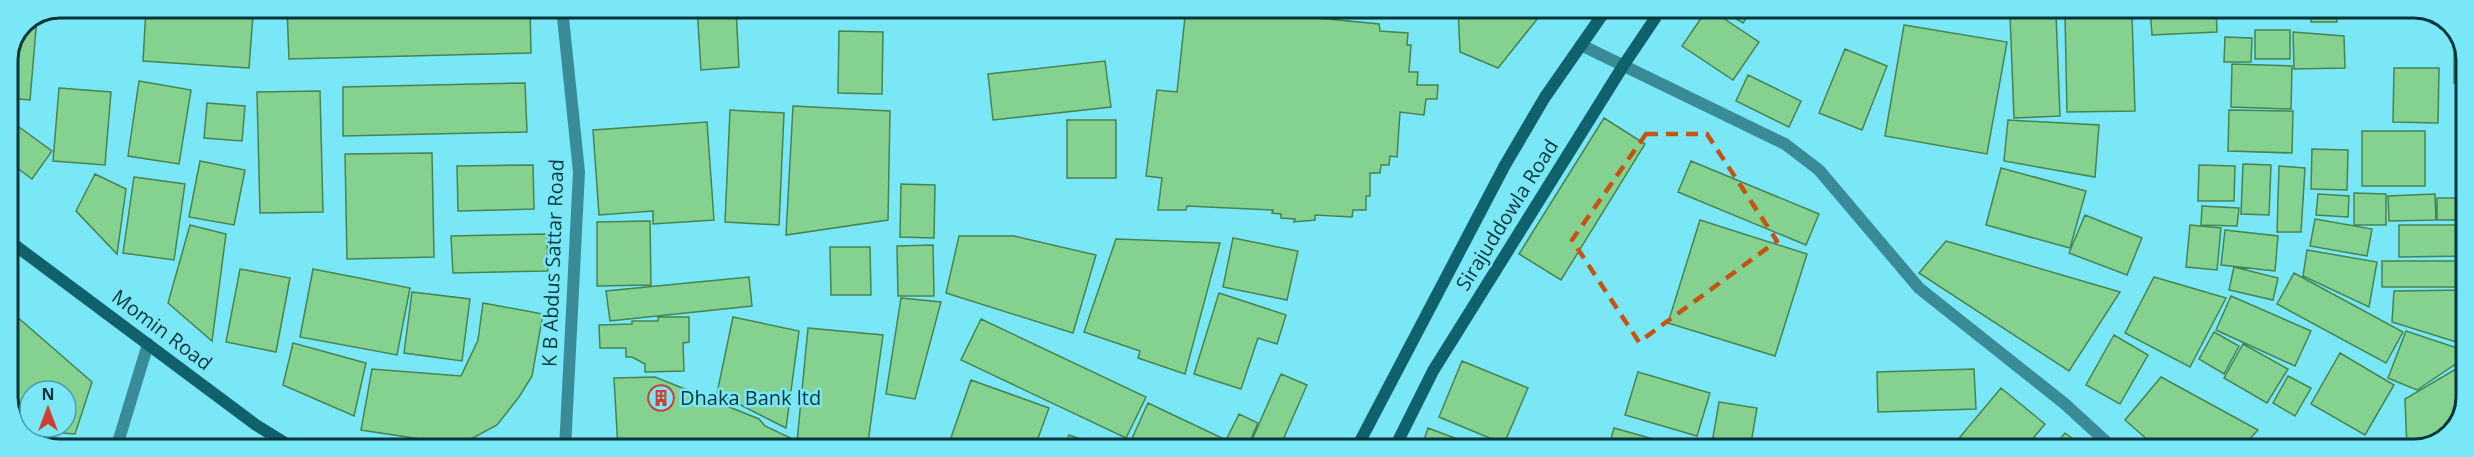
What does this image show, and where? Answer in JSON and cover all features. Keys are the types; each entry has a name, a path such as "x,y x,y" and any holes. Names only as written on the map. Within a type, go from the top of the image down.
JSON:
{"main road":[{"name":"Sirajuddowla Road","path":"1361,439 1505,165 1545,97 1600,18"},
{"name":"Sirajuddowla Road","path":"1399,439 1433,371 1655,18"},
{"name":"Momin Road","path":"18,247 256,425 279,439"}],"street":[{"name":"K B Abdus Sattar Road","path":"562,18 579,172 566,439"},
{"path":"1581,45 1785,144 1820,170 1920,288 2065,404 2103,439"},
{"path":"120,439 148,344"}],"highlighted area":[{"path":"1646,134 1707,134 1777,241 1639,342 1572,240"}],"building":[{"path":"145,18 253,18 249,68 143,61"},
{"path":"287,18 530,18 531,53 289,59"},
{"path":"698,18 737,18 739,67 701,70"},
{"path":"1185,18 1318,18 1379,24 1380,31 1408,33 1407,45 1411,45 1409,72 1418,72 1417,85 1438,85 1437,99 1426,99 1424,115 1400,112 1397,157 1390,156 1389,165 1381,165 1380,173 1370,173 1370,196 1366,196 1366,210 1353,210 1352,217 1315,215 1315,220 1294,222 1295,219 1281,218 1281,214 1272,213 1273,210 1187,206 1186,210 1158,210 1162,178 1146,176 1157,90 1177,92"},
{"path":"1458,18 1538,18 1498,68 1460,52"},
{"path":"1701,18 1723,18 1759,42 1733,80 1682,46"},
{"path":"1735,18 1746,18 1743,23"},
{"path":"2010,18 2056,18 2060,116 2014,118"},
{"path":"2065,18 2132,18 2135,111 2067,112"},
{"path":"2151,18 2216,18 2217,32 2152,35"},
{"path":"2311,18 2337,18 2337,22 2311,22"},
{"path":"1904,25 2007,42 1987,154 1885,136"},
{"path":"36,26 30,100 18,99 18,60 21,44 30,30"},
{"path":"2255,30 2290,30 2290,59 2255,59"},
{"path":"839,31 883,32 882,94 838,93"},
{"path":"2293,32 2344,36 2345,68 2294,69"},
{"path":"2225,37 2252,38 2251,62 2224,62"},
{"path":"2454,47 2456,83 2454,83"},
{"path":"1845,49 1887,66 1862,130 1819,113"},
{"path":"1105,61 1111,107 993,120 988,74"},
{"path":"2232,64 2292,66 2291,109 2231,107"},
{"path":"2394,68 2439,68 2438,123 2393,122"},
{"path":"1748,75 1801,101 1789,127 1736,101"},
{"path":"139,81 191,90 179,164 128,156"},
{"path":"525,83 527,132 343,136 343,87"},
{"path":"59,88 111,92 105,165 53,161"},
{"path":"320,91 323,212 260,213 257,92"},
{"path":"207,103 245,106 242,141 204,138"},
{"path":"793,106 890,111 888,220 786,235"},
{"path":"730,110 784,113 779,225 725,222"},
{"path":"2229,110 2293,111 2292,153 2228,151"},
{"path":"1604,118 1645,144 1561,280 1519,254"},
{"path":"1067,120 1116,120 1116,178 1067,178"},
{"path":"2008,120 2099,125 2095,177 2004,161"},
{"path":"707,122 714,220 653,224 653,211 599,215 593,130"},
{"path":"18,126 52,151 32,179 18,168"},
{"path":"2362,131 2425,131 2425,186 2362,186"},
{"path":"2312,149 2348,150 2347,190 2311,189"},
{"path":"432,153 434,257 347,259 345,154"},
{"path":"200,161 245,170 234,225 189,217"},
{"path":"1691,161 1819,214 1806,245 1678,192"},
{"path":"2243,164 2271,165 2269,215 2241,214"},
{"path":"533,165 534,209 458,211 457,166"},
{"path":"2199,165 2235,166 2234,201 2198,201"},
{"path":"2279,166 2305,168 2301,232 2277,232"},
{"path":"2001,168 2086,191 2070,248 1986,225"},
{"path":"95,174 126,189 117,254 76,211"},
{"path":"134,177 185,184 174,260 123,253"},
{"path":"901,184 935,185 934,238 900,237"},
{"path":"2354,193 2386,194 2386,225 2354,225"},
{"path":"2318,194 2349,196 2348,217 2316,215"},
{"path":"2435,194 2436,220 2389,221 2388,196"},
{"path":"2437,198 2456,198 2456,220 2437,220"},
{"path":"2202,206 2239,208 2237,226 2201,225"},
{"path":"2085,215 2142,238 2127,275 2069,253"},
{"path":"2315,219 2372,229 2367,256 2310,246"},
{"path":"1700,220 1807,254 1775,356 1668,323"},
{"path":"650,221 651,285 597,286 597,222"},
{"path":"190,225 226,234 212,341 168,303"},
{"path":"2190,225 2221,228 2217,270 2186,267"},
{"path":"2399,225 2456,225 2456,256 2399,257"},
{"path":"2225,230 2278,236 2275,271 2221,265"},
{"path":"547,234 548,271 453,273 451,236"},
{"path":"959,236 1014,236 1096,255 1073,333 946,293"},
{"path":"1233,238 1298,251 1287,300 1223,287"},
{"path":"1116,239 1220,243 1185,374 1138,358 1140,351 1084,332"},
{"path":"1946,241 2120,292 2069,371 1919,273"},
{"path":"933,245 934,296 898,296 897,246"},
{"path":"830,247 870,247 871,295 831,295"},
{"path":"2307,250 2377,262 2369,307 2303,276"},
{"path":"2382,261 2456,261 2456,287 2382,287"},
{"path":"2234,267 2278,278 2273,300 2229,290"},
{"path":"240,269 290,278 276,352 226,342"},
{"path":"313,269 410,288 397,355 300,337"},
{"path":"2294,273 2403,332 2386,363 2277,304"},
{"path":"749,277 752,306 610,321 606,291"},
{"path":"2154,277 2226,298 2190,367 2125,333"},
{"path":"2456,290 2456,342 2392,322 2394,291"},
{"path":"412,292 470,299 462,361 404,353"},
{"path":"1219,293 1286,315 1277,344 1258,338 1241,389 1194,374"},
{"path":"2231,296 2311,331 2295,366 2216,330"},
{"path":"901,298 941,302 915,399 886,394"},
{"path":"483,303 543,314 532,376 497,425 471,439 420,439 361,430 372,369 461,376 478,340"},
{"path":"658,317 689,317 689,342 683,343 684,371 645,372 645,364 632,357 626,357 626,348 600,348 599,325 658,321"},
{"path":"733,317 799,331 786,428 717,393"},
{"path":"18,318 92,382 78,425 78,379 18,379"},
{"path":"981,319 1146,397 1126,438 961,360"},
{"path":"808,328 883,335 868,439 797,439"},
{"path":"2406,331 2456,348 2456,364 2417,390 2388,378"},
{"path":"2214,332 2239,346 2224,374 2199,359"},
{"path":"2114,335 2148,355 2120,404 2086,385"},
{"path":"293,343 366,363 354,416 283,385"},
{"path":"2243,344 2288,369 2267,403 2224,378"},
{"path":"2340,353 2394,385 2365,435 2311,404"},
{"path":"1462,361 1528,388 1506,439 1492,439 1439,417"},
{"path":"1974,369 1976,409 1878,412 1877,372"},
{"path":"2456,369 2454,410 2447,423 2437,432 2422,438 2407,439 2405,399"},
{"path":"1638,372 1710,393 1697,436 1625,415"},
{"path":"1281,374 1307,385 1283,439 1252,439"},
{"path":"2288,376 2311,388 2295,416 2273,403"},
{"name":"Dhaka Bank ltd","path":"655,377 759,419 765,426 793,439 617,439 614,378"},
{"path":"2161,377 2258,430 2249,439 2147,439 2125,420"},
{"path":"971,380 1049,408 1038,439 950,439"},
{"path":"2001,388 2045,424 2032,439 1958,439"},
{"path":"1719,402 1757,408 1752,439 1713,439"},
{"path":"1148,403 1224,439 1132,439"},
{"path":"1239,414 1258,423 1251,439 1226,439"},
{"path":"1428,428 1457,439 1424,439"},
{"path":"1614,428 1653,439 1611,439"},
{"path":"2065,433 2073,439 2060,439"},
{"path":"1069,435 1081,439 1068,439"}],"place":[{"name":"Dhaka Bank ltd","path":"661,398"}]}
